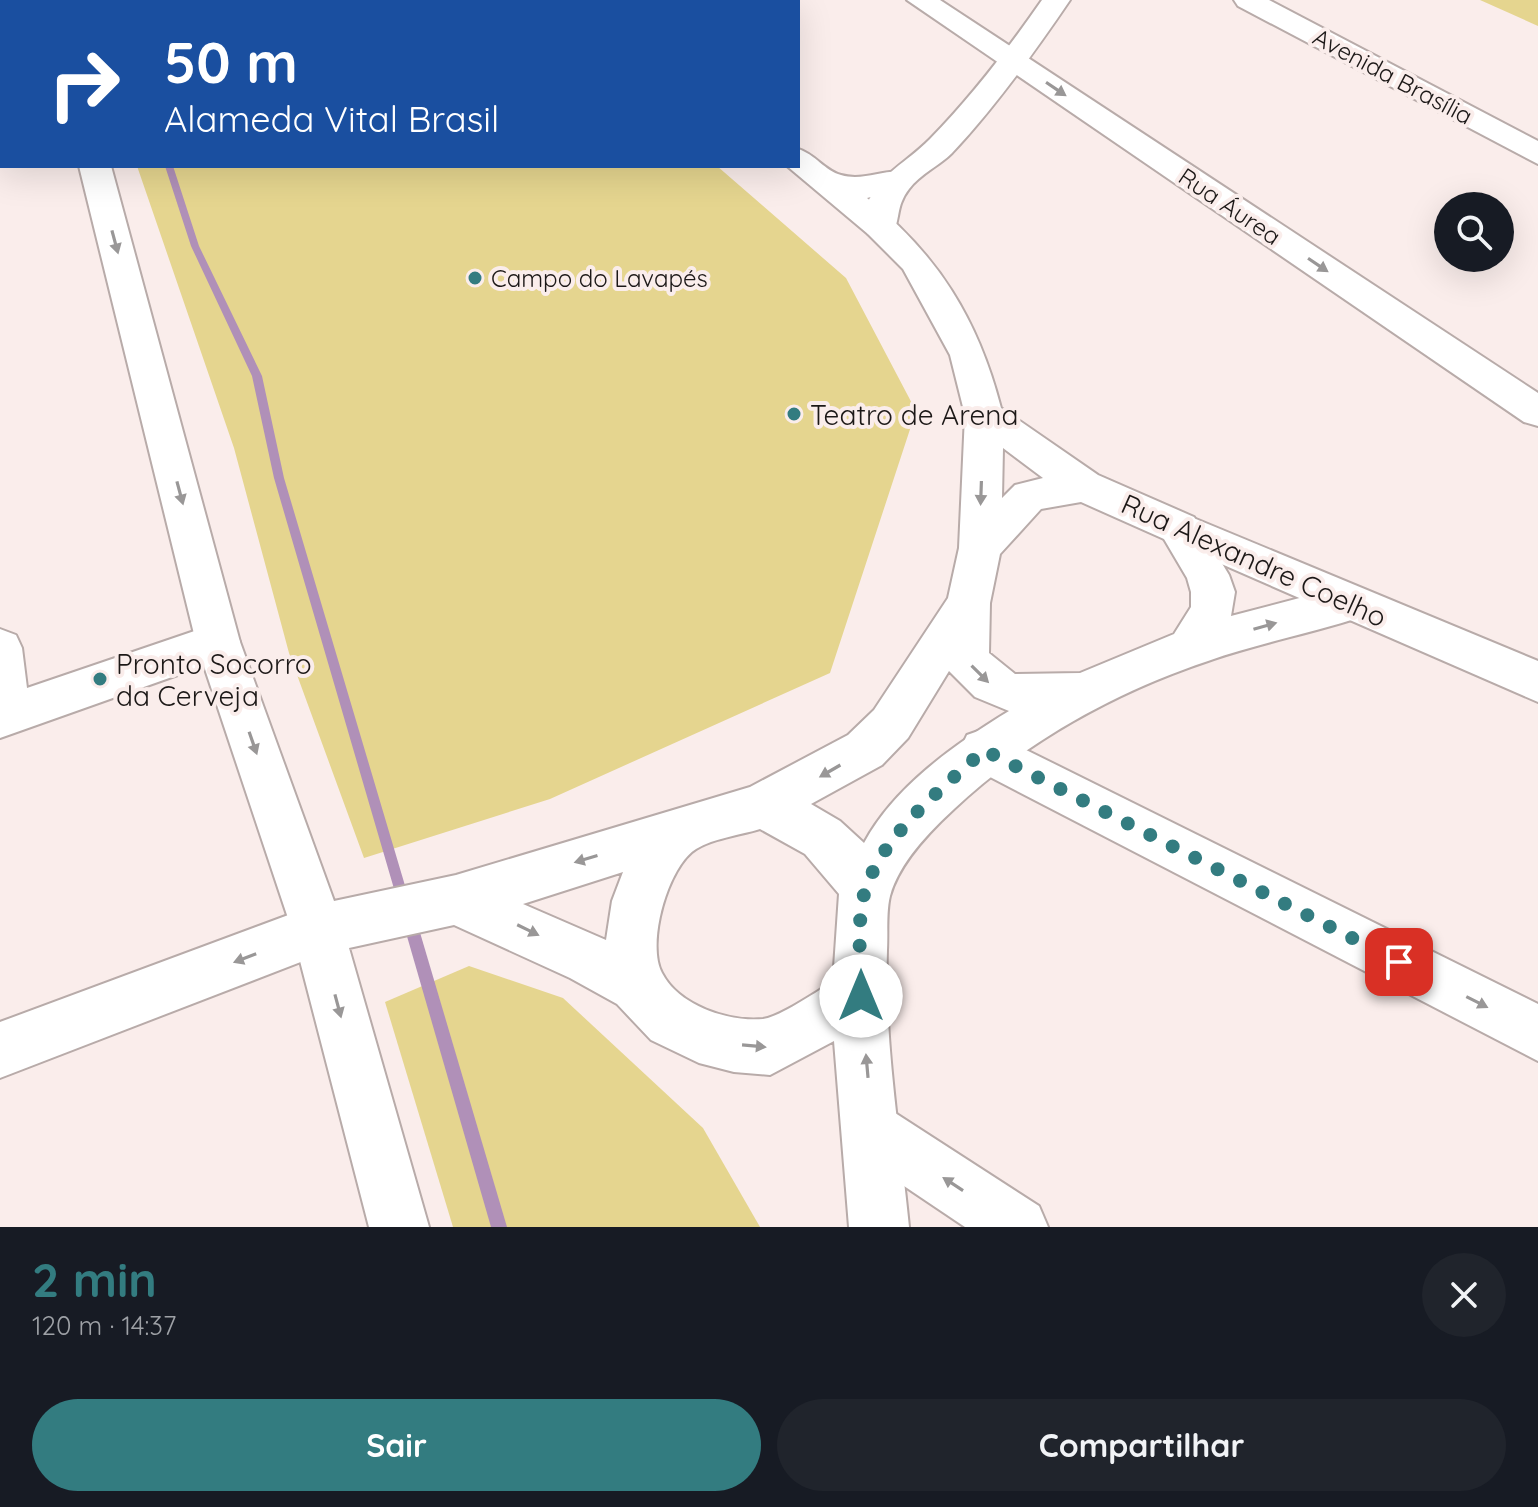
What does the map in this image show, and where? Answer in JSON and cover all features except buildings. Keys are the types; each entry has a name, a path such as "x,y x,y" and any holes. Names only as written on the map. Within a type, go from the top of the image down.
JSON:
{"main road":[{"name":"Rua Áurea","path":"921,0 1538,412"},
{"path":"880,226 880,209 898,180 939,148 1014,61 1056,0"},
{"name":"Avenida Brasília","path":"1248,0 1538,154"},
{"path":"1309,0 1338,38 1417,88"},
{"path":"939,148 910,203 902,227 917,263 969,355 984,415 980,548 969,602 966,659 984,680 1001,691 1028,698 1092,689"},
{"path":"800,161 880,226 917,263"},
{"path":"96,168 218,642 318,930 399,1227"},
{"path":"828,183 863,189 898,180"},
{"name":"Rua Alexandre Coelho","path":"984,415 1084,486 1538,682"},
{"path":"980,548 1029,496 1084,486"},
{"path":"1179,528 1200,559 1213,592 1213,609 1190,648"},
{"path":"0,1050 318,930 456,900 761,806 800,788 865,750 891,724 969,602"},
{"path":"879,1227 861,996 865,891 890,845 917,811 984,750 1092,689 1190,648 1349,603"},
{"path":"0,648 4,717 218,642"},
{"path":"984,750 1538,1033"},
{"path":"761,806 811,827 832,842 852,865 865,891"},
{"path":"636,985 630,950 634,910 644,876 681,829"},
{"path":"456,900 513,923 636,985 670,1021 699,1035 734,1044 770,1047 861,996"},
{"path":"872,1131 1018,1227"}],"shaded area":[{"path":"1480,0 1538,0 1538,26"},
{"path":"138,168 719,168 846,278 916,411 830,673 550,799 364,858 289,653 234,448"},
{"path":"469,966 563,998 703,1128 760,1227 453,1227 385,1002"}],"waterway":[{"path":"170,168 195,246 257,376 279,478 403,899"},
{"path":"409,919 499,1227"}],"place":[{"name":"Campo do Lavapés","path":"475,278"},
{"name":"Teatro de Arena","path":"794,414"},
{"name":"Pronto Socorro da Cerveja","path":"100,679"}],"route":[{"path":"861,996 865,891 890,845 917,811 984,750 1399,962"}]}
